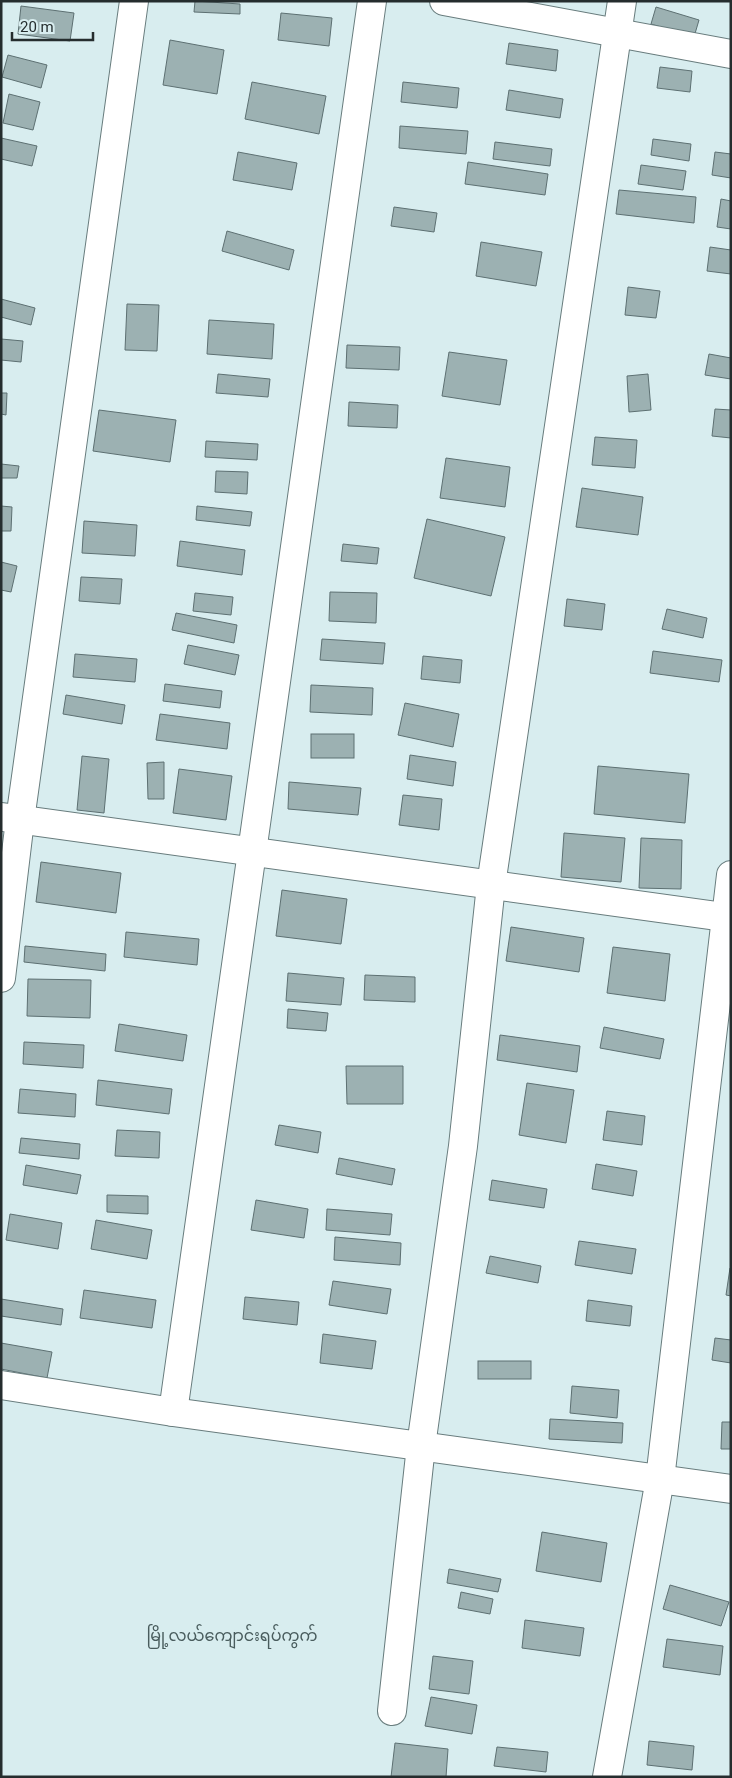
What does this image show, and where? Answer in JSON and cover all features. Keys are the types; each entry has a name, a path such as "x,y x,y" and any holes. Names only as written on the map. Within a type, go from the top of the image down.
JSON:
{"street":[{"path":"1,978 10,819 134,1"},
{"path":"173,1412 372,1"},
{"path":"444,1 731,54"},
{"path":"392,1710 421,1446 463,1146 491,885 622,1"},
{"path":"10,819 728,918"},
{"path":"607,1777 660,1479 728,918 731,875"},
{"path":"1,1385 173,1412 731,1489"}],"building":[{"path":"195,1 240,4 240,14 194,12"},
{"path":"21,6 74,13 70,41 18,34"},
{"path":"656,7 699,20 694,37 651,24"},
{"path":"281,13 332,18 329,46 278,40"},
{"path":"170,40 224,50 217,94 163,85"},
{"path":"509,43 558,50 556,71 506,64"},
{"path":"8,55 47,65 41,88 2,77"},
{"path":"660,67 692,71 690,92 657,88"},
{"path":"252,82 326,96 319,134 245,119"},
{"path":"403,82 459,88 457,108 401,102"},
{"path":"509,90 563,99 560,118 506,110"},
{"path":"9,94 40,102 33,130 3,123"},
{"path":"400,126 468,131 466,154 399,148"},
{"path":"1,138 37,146 32,166 1,159"},
{"path":"653,139 691,144 689,161 651,155"},
{"path":"495,142 552,149 550,166 493,159"},
{"path":"238,152 297,163 292,190 233,180"},
{"path":"715,152 731,154 731,178 712,175"},
{"path":"468,162 548,174 545,195 465,184"},
{"path":"641,165 686,171 683,190 638,184"},
{"path":"619,190 696,197 694,223 616,214"},
{"path":"721,199 731,201 731,229 717,227"},
{"path":"394,207 437,213 434,232 391,226"},
{"path":"227,231 294,250 289,270 222,251"},
{"path":"481,242 542,252 536,286 476,276"},
{"path":"710,247 731,250 731,274 707,271"},
{"path":"628,287 660,291 656,318 625,315"},
{"path":"1,299 35,308 31,325 1,317"},
{"path":"127,304 159,305 157,351 125,350"},
{"path":"209,320 274,324 272,359 207,354"},
{"path":"1,339 23,341 21,362 1,360"},
{"path":"347,345 400,347 399,370 346,368"},
{"path":"449,352 507,360 500,405 442,396"},
{"path":"709,354 731,358 731,379 705,375"},
{"path":"218,374 270,379 268,397 216,393"},
{"path":"648,374 651,410 629,412 627,376"},
{"path":"1,393 7,393 6,415 1,414"},
{"path":"349,402 398,405 397,428 348,426"},
{"path":"715,409 731,410 731,438 712,436"},
{"path":"99,410 176,420 170,462 93,451"},
{"path":"595,437 637,440 635,468 592,465"},
{"path":"206,441 258,444 257,460 205,457"},
{"path":"446,458 510,467 505,507 440,498"},
{"path":"1,464 19,466 17,478 1,478"},
{"path":"216,471 248,472 247,494 215,492"},
{"path":"582,488 643,497 638,535 576,527"},
{"path":"1,506 12,507 11,531 1,531"},
{"path":"197,506 252,512 250,526 196,520"},
{"path":"427,519 505,537 491,596 414,578"},
{"path":"84,521 137,525 135,556 82,553"},
{"path":"180,541 245,550 242,575 177,566"},
{"path":"343,544 379,548 377,564 341,561"},
{"path":"1,562 17,566 11,592 1,590"},
{"path":"81,577 122,579 120,604 79,601"},
{"path":"330,592 377,593 376,623 329,621"},
{"path":"195,593 233,597 231,615 193,611"},
{"path":"567,599 605,604 602,630 564,626"},
{"path":"667,609 707,618 703,638 662,629"},
{"path":"176,613 237,625 234,643 172,630"},
{"path":"322,639 385,643 383,664 320,660"},
{"path":"188,645 239,655 235,675 184,664"},
{"path":"653,651 722,660 719,682 650,673"},
{"path":"75,654 137,659 135,682 73,677"},
{"path":"423,656 462,660 460,683 421,679"},
{"path":"165,684 222,691 220,708 163,701"},
{"path":"311,685 373,688 372,715 310,712"},
{"path":"66,695 125,705 122,724 63,714"},
{"path":"405,703 459,714 453,747 398,735"},
{"path":"160,714 230,723 227,749 156,740"},
{"path":"311,734 354,734 354,758 311,758"},
{"path":"410,755 456,762 453,786 407,779"},
{"path":"82,756 109,759 104,813 77,810"},
{"path":"164,762 164,799 148,799 147,763"},
{"path":"598,766 689,774 685,823 594,814"},
{"path":"179,769 232,776 226,820 173,813"},
{"path":"289,782 361,788 358,815 288,809"},
{"path":"403,795 442,799 439,830 399,825"},
{"path":"564,833 625,838 621,882 561,877"},
{"path":"641,838 682,840 681,889 639,888"},
{"path":"41,862 121,873 116,913 36,902"},
{"path":"282,890 347,899 341,944 276,936"},
{"path":"511,927 584,938 579,972 506,961"},
{"path":"126,932 199,939 197,965 124,957"},
{"path":"25,946 106,954 105,971 24,962"},
{"path":"613,947 670,954 665,1001 607,993"},
{"path":"288,973 344,978 341,1005 286,1001"},
{"path":"365,975 415,977 415,1002 364,1000"},
{"path":"28,979 91,980 90,1018 27,1016"},
{"path":"288,1009 328,1013 326,1031 287,1028"},
{"path":"119,1024 187,1035 183,1061 115,1051"},
{"path":"604,1027 664,1039 660,1059 600,1048"},
{"path":"500,1035 580,1046 577,1072 497,1060"},
{"path":"24,1042 84,1045 83,1068 23,1064"},
{"path":"346,1066 403,1066 403,1104 347,1104"},
{"path":"98,1080 172,1089 169,1114 96,1105"},
{"path":"527,1083 574,1090 566,1143 519,1135"},
{"path":"20,1089 76,1094 75,1117 18,1113"},
{"path":"607,1111 645,1116 642,1145 603,1140"},
{"path":"279,1125 321,1132 318,1153 275,1145"},
{"path":"117,1130 160,1132 159,1158 115,1156"},
{"path":"21,1138 80,1144 79,1159 19,1153"},
{"path":"339,1158 395,1169 392,1185 336,1174"},
{"path":"596,1164 637,1171 633,1196 592,1189"},
{"path":"26,1165 81,1175 77,1194 23,1185"},
{"path":"492,1180 547,1189 544,1208 489,1200"},
{"path":"107,1195 148,1196 148,1214 107,1212"},
{"path":"256,1200 308,1209 304,1238 251,1230"},
{"path":"327,1209 392,1214 390,1235 326,1230"},
{"path":"10,1214 62,1223 58,1249 6,1240"},
{"path":"96,1220 152,1230 147,1259 91,1249"},
{"path":"335,1237 401,1243 400,1265 334,1260"},
{"path":"579,1241 636,1249 632,1274 575,1265"},
{"path":"490,1256 541,1266 538,1283 486,1273"},
{"path":"731,1268 731,1296 726,1295"},
{"path":"333,1281 391,1289 387,1314 329,1305"},
{"path":"84,1290 156,1300 152,1328 80,1318"},
{"path":"245,1297 299,1302 297,1325 243,1319"},
{"path":"1,1299 63,1309 61,1325 1,1316"},
{"path":"588,1300 632,1306 630,1326 586,1321"},
{"path":"323,1334 376,1341 372,1369 320,1363"},
{"path":"715,1338 731,1340 731,1363 712,1360"},
{"path":"1,1343 52,1352 47,1378 1,1369"},
{"path":"478,1361 531,1361 531,1379 478,1379"},
{"path":"572,1386 619,1390 617,1418 570,1413"},
{"path":"550,1419 623,1423 622,1443 549,1439"},
{"path":"722,1422 731,1422 731,1449 721,1449"},
{"path":"542,1532 607,1543 601,1582 536,1571"},
{"path":"449,1569 501,1579 498,1592 447,1583"},
{"path":"670,1585 729,1602 721,1626 663,1609"},
{"path":"461,1592 493,1599 490,1614 458,1608"},
{"path":"525,1620 584,1628 580,1656 522,1648"},
{"path":"667,1639 723,1646 720,1675 663,1667"},
{"path":"433,1656 473,1661 469,1694 429,1689"},
{"path":"431,1697 477,1705 472,1734 425,1726"},
{"path":"649,1741 694,1746 692,1770 647,1765"},
{"path":"395,1743 448,1749 446,1777 391,1777"},
{"path":"497,1747 548,1752 546,1772 494,1766"}],"district":[{"name":"မြို့လယ်ကျောင်းရပ်ကွက်","path":"232,1635"}]}
